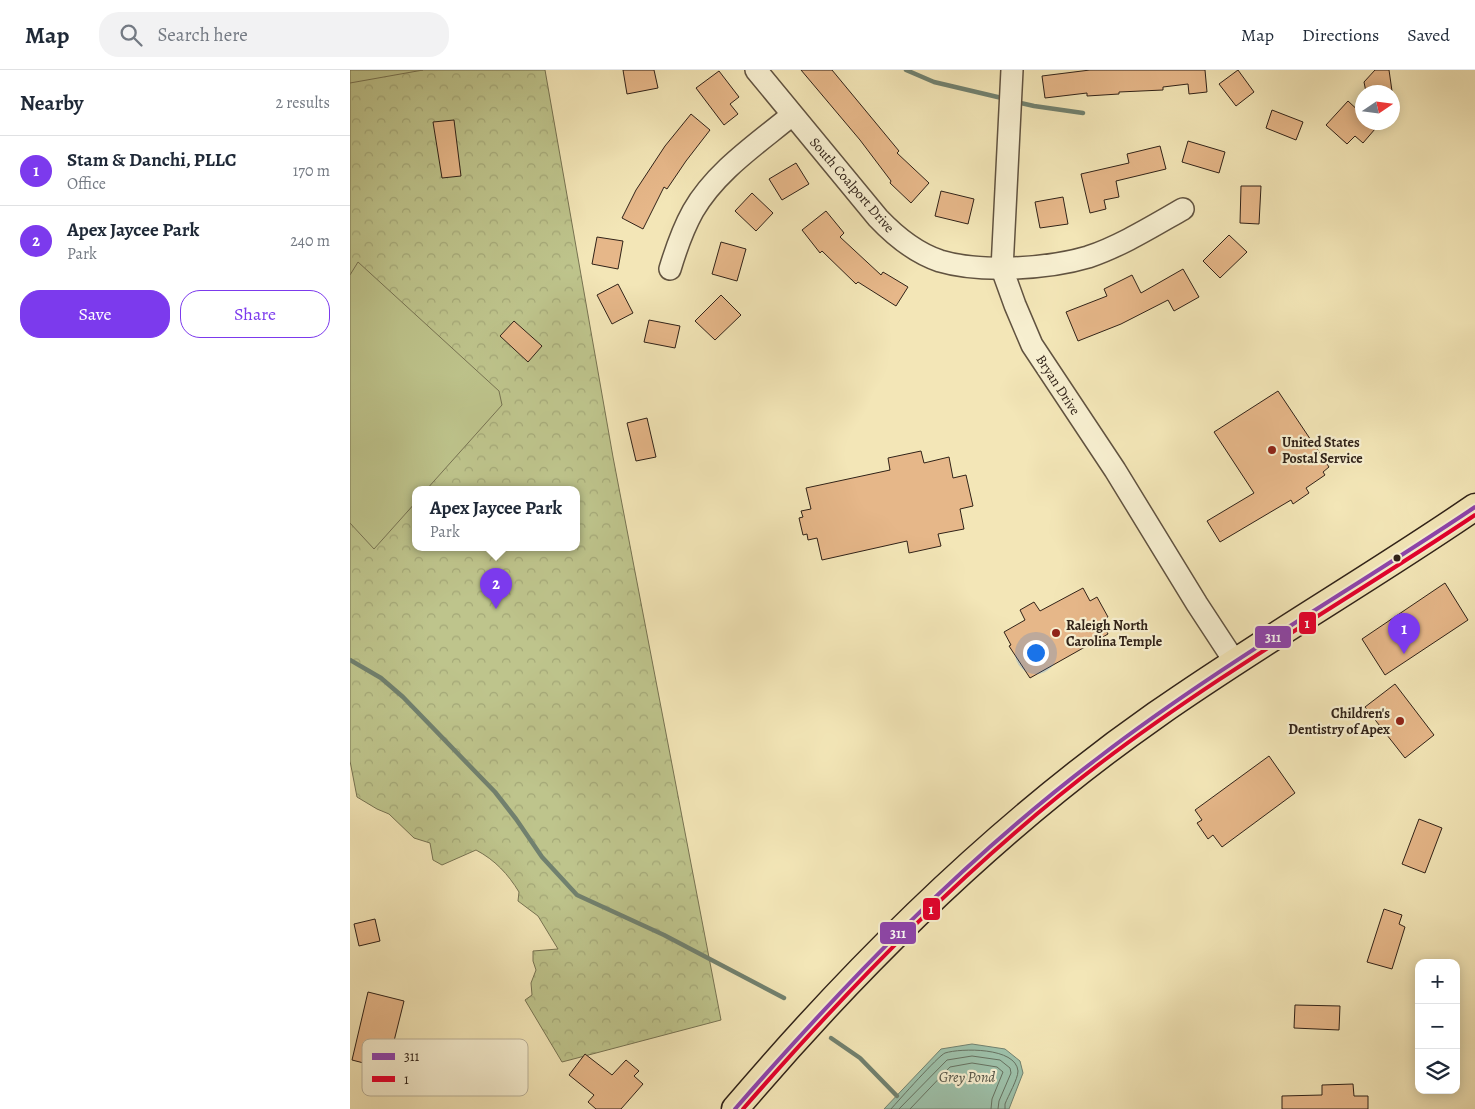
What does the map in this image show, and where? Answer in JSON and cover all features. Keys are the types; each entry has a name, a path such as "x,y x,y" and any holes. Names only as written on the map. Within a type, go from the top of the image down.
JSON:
{"main road":[{"path":"736,1109 860,972 971,864 1097,759 1156,715 1235,662 1475,507"}],"street":[{"name":"South Coalport Drive","path":"756,70 878,218 910,246 940,261 1002,269 1065,262 1088,257 1109,248 1183,209"},
{"name":"Bryan Drive","path":"1012,70 1002,269 1032,345 1115,470 1235,662"},
{"path":"670,268 678,242 706,191 731,165 792,115"}],"green space":[{"path":"350,70 545,70 613,457 721,1020 562,1062 525,1000 532,995 531,983 536,970 533,961 533,951 558,949 538,916 518,901 519,892 510,879 489,858 476,850 442,865 433,860 430,843 414,838 389,814 357,797 350,761"},
{"path":"350,70 423,70 350,83"},
{"path":"358,262 499,391 502,405 430,486 412,486 412,506 374,549 350,523 350,275"}],"water":[{"name":"Grey Pond","path":"972,1044 1005,1049 1020,1061 1023,1073 1009,1109 884,1109 941,1049"}],"building":[{"path":"623,70 654,70 658,88 627,94"},
{"path":"801,70 832,70 899,151 897,153 929,183 911,203 890,183 891,181 860,140"},
{"path":"1090,70 1205,70 1207,92 1189,94 1188,84 1163,87 1163,90 1087,96 1087,93 1045,98 1042,76"},
{"path":"1238,70 1254,92 1236,106 1219,84"},
{"path":"1375,70 1389,70 1391,85 1365,85 1364,82"},
{"path":"719,71 739,97 730,104 738,114 724,125 696,88"},
{"path":"1348,101 1355,108 1355,130 1374,130 1363,143 1355,136 1347,144 1326,125"},
{"path":"1272,110 1303,122 1296,140 1266,128"},
{"path":"691,114 710,130 667,189 664,187 643,229 622,218 636,190 665,146"},
{"path":"454,120 461,176 442,178 433,122"},
{"path":"1188,141 1225,152 1219,173 1182,162"},
{"path":"1160,146 1166,169 1116,181 1119,197 1104,200 1106,209 1090,213 1081,174 1129,163 1127,154"},
{"path":"796,163 809,184 782,200 769,179"},
{"path":"1241,186 1261,186 1259,224 1240,223"},
{"path":"941,191 974,199 968,224 935,216"},
{"path":"752,193 773,213 756,231 735,211"},
{"path":"1063,197 1068,224 1040,228 1035,202"},
{"path":"826,211 844,233 840,237 881,275 883,272 908,287 896,306 858,282 856,284 822,251 820,253 802,230"},
{"path":"1229,235 1247,252 1220,278 1203,261"},
{"path":"597,237 623,241 618,269 592,264"},
{"path":"721,242 746,249 737,281 712,274"},
{"path":"1183,269 1199,297 1174,311 1168,300 1121,324 1078,341 1066,312 1107,296 1104,289 1132,275 1141,293"},
{"path":"618,284 633,313 612,324 597,295"},
{"path":"721,295 741,315 715,340 695,321"},
{"path":"649,320 680,326 675,348 644,342"},
{"path":"514,321 542,346 528,362 500,336"},
{"name":"United States Postal Service","path":"1278,391 1329,467 1323,472 1325,475 1306,488 1309,493 1293,504 1291,500 1220,542 1207,521 1254,493 1214,432"},
{"path":"647,418 656,457 636,461 627,423"},
{"path":"921,451 924,463 949,457 953,478 966,475 973,506 960,509 964,529 938,534 941,546 909,553 907,541 822,560 817,538 808,540 807,534 803,535 799,518 803,517 801,511 811,509 806,488 890,470 888,458"},
{"path":"1445,583 1468,620 1385,675 1362,639"},
{"name":"Raleigh North Carolina Temple","path":"1083,588 1090,601 1097,597 1108,617 1101,621 1108,634 1030,678 1009,646 1011,645 1004,632 1025,620 1020,610 1034,602 1040,611"},
{"name":"Children's Dentistry of Apex","path":"1395,684 1434,735 1405,758 1365,707"},
{"path":"1269,756 1295,793 1222,847 1213,835 1208,839 1197,823 1202,820 1195,810"},
{"path":"1419,819 1442,828 1425,873 1402,864"},
{"path":"1384,909 1402,915 1399,924 1405,927 1392,969 1367,962"},
{"path":"375,919 380,941 359,946 354,924"},
{"path":"368,992 404,1001 394,1039 362,1039 362,1063 352,1060"},
{"path":"1295,1005 1340,1006 1339,1030 1294,1028"},
{"path":"585,1054 612,1075 626,1060 639,1071 634,1076 643,1084 621,1109 596,1109 588,1102 594,1095 569,1075"},
{"path":"1353,1084 1354,1096 1368,1096 1368,1109 1282,1109 1282,1096 1322,1095 1322,1085"}],"waterway":[{"path":"906,70 934,82 1006,99"},
{"path":"1016,102 1083,113"},
{"path":"350,660 381,678 403,697 495,792 542,857 577,895 664,935 784,998"},
{"path":"831,1038 860,1058 897,1096"}],"transit line":[{"name":"311","path":"735,1109 863,969 908,924 953,880 1048,797 1144,724 1237,660 1475,507"},
{"name":"1","path":"743,1109 827,1016 914,926 1005,841 1053,801 1102,762 1193,697 1475,515"}],"place":[{"name":"United States Postal Service","path":"1272,450"},
{"name":"Apex Jaycee Park","path":"496,609"},
{"name":"Raleigh North Carolina Temple","path":"1056,633"},
{"name":"Stam & Danchi, PLLC","path":"1404,654"},
{"name":"Children's Dentistry of Apex","path":"1400,721"}]}
